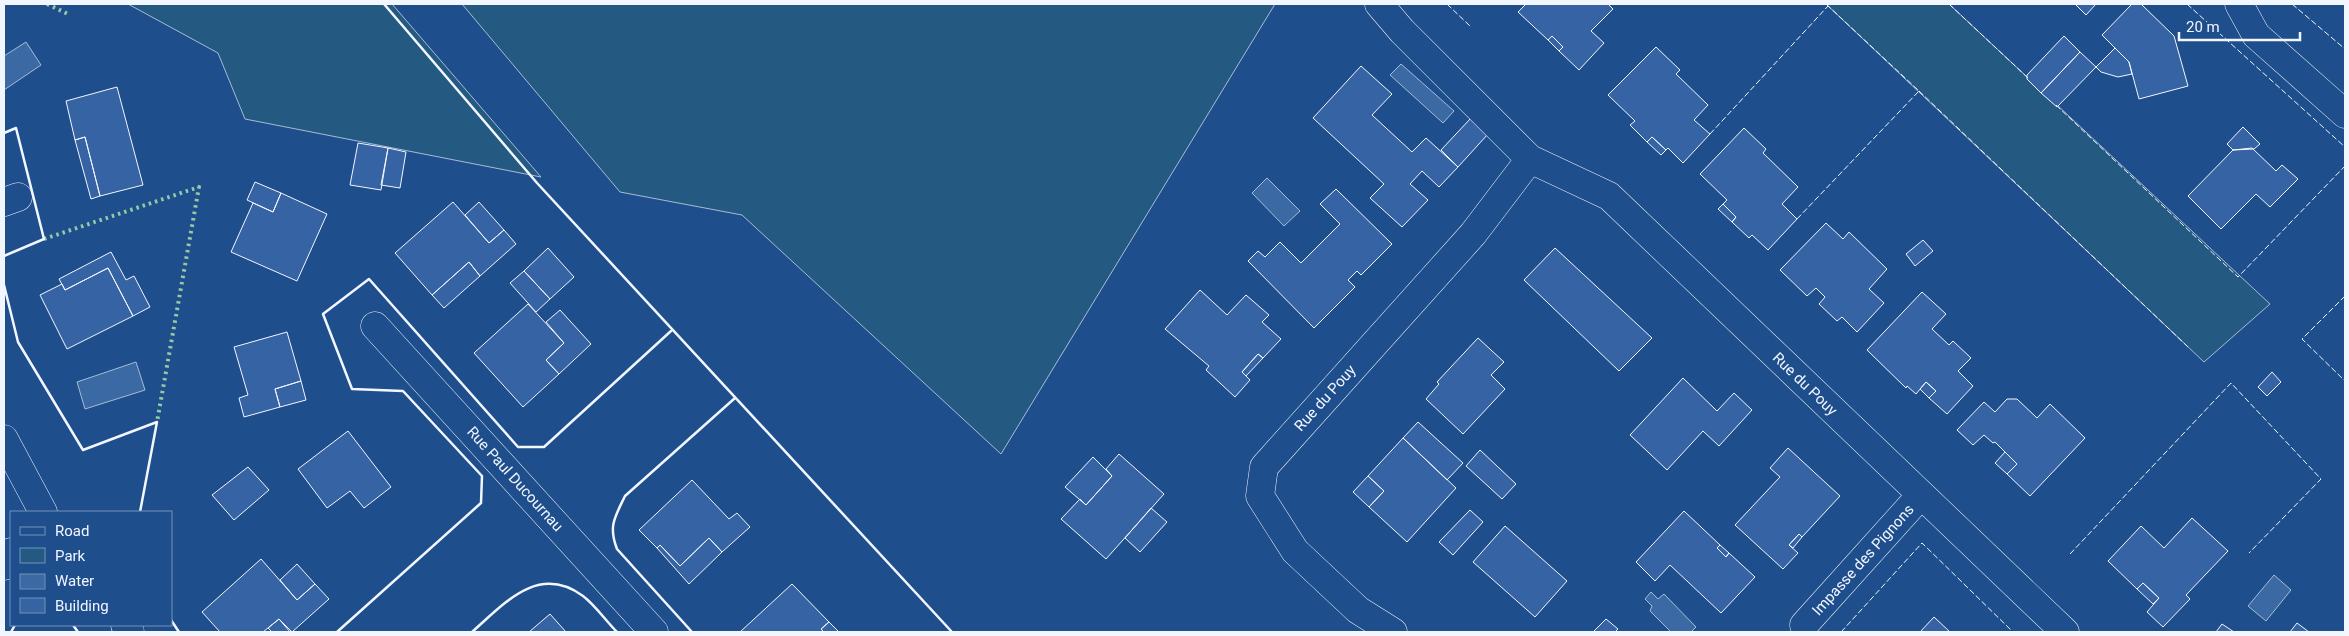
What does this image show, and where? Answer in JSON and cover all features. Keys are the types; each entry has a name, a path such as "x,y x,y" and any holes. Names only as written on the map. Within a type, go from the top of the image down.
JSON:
{"street":[{"name":"Rue du Pouy","path":"1379,4 1402,31 1530,159 1608,196 2065,632"},
{"path":"2239,4 2256,35 2345,114"},
{"name":"Rue du Pouy","path":"1393,632 1358,610 1295,551 1260,496 1264,467 1473,234 1530,159"},
{"name":"Rue Paul Ducournau","path":"375,326 654,632"},
{"path":"4,439 37,509"},
{"name":"Impasse des Pignons","path":"1804,625 1921,495"},
{"path":"4,566 10,554"}],"green space":[{"path":"128,4 392,4 541,177 245,119 218,53"},
{"path":"462,4 1275,4 1001,454 742,215 620,192"},
{"path":"1826,4 1949,4 2270,304 2204,362"}],"water":[{"path":"26,42 41,65 4,90 4,56"},
{"path":"1401,64 1454,111 1443,123 1390,75"},
{"path":"1267,178 1300,211 1284,226 1252,193"},
{"path":"136,362 145,390 85,409 77,382"},
{"path":"2274,575 2291,590 2266,621 2248,606"},
{"path":"1651,592 1658,599 1664,594 1696,627 1691,632 1671,632 1650,611 1652,606 1645,599"}],"building":[{"path":"1526,4 1608,4 1613,9 1591,31 1604,43 1579,70 1559,51 1563,47 1552,36 1548,40 1518,12"},
{"path":"2075,4 2096,4 2086,15"},
{"path":"2132,4 2141,4 2174,36 2188,86 2139,99 2129,62 2102,35"},
{"path":"1552,36 1563,47 1559,51 1548,40"},
{"path":"2064,36 2080,52 2041,93 2027,79 2027,75"},
{"path":"1656,47 1680,70 1676,74 1708,105 1694,120 1710,134 1683,163 1668,148 1666,150 1652,137 1647,142 1630,125 1635,121 1608,95"},
{"path":"2115,48 2129,62 2132,74 2118,77 2101,72 2096,67"},
{"path":"2080,52 2096,67 2057,107 2041,93"},
{"path":"1361,66 1392,94 1372,115 1412,152 1426,138 1458,167 1439,187 1422,171 1410,184 1428,200 1402,227 1370,198 1384,184 1313,118"},
{"path":"117,87 143,185 100,196 85,137 75,140 66,101"},
{"path":"1471,118 1488,134 1458,167 1441,150"},
{"path":"2243,127 2260,144 2254,149 2233,150 2227,144"},
{"path":"1744,128 1766,149 1763,153 1798,187 1782,204 1797,219 1768,250 1752,235 1749,238 1732,222 1736,217 1723,204 1727,200 1700,174"},
{"path":"85,137 100,196 91,199 75,140"},
{"path":"1652,137 1666,150 1661,155 1647,142"},
{"path":"358,143 388,148 381,190 350,185"},
{"path":"388,148 406,152 400,188 381,185"},
{"path":"2252,148 2276,171 2282,165 2298,179 2270,207 2256,194 2221,229 2188,196 2233,150"},
{"path":"255,182 281,193 273,212 247,200"},
{"path":"1336,189 1392,244 1361,275 1357,271 1348,280 1355,287 1314,328 1248,261 1258,251 1265,257 1280,242 1301,263 1340,224 1320,204"},
{"path":"281,193 327,214 297,281 231,252 253,203 273,212"},
{"path":"453,202 489,243 504,230 516,244 480,276 469,262 432,295 395,253"},
{"path":"479,202 504,230 489,243 465,215"},
{"path":"1723,204 1736,217 1732,222 1718,209"},
{"path":"1826,223 1843,239 1849,232 1887,269 1869,289 1884,303 1857,332 1842,317 1837,321 1819,304 1825,297 1816,288 1807,296 1780,270"},
{"path":"1923,240 1933,251 1915,266 1906,254"},
{"path":"548,248 574,277 550,299 524,271"},
{"path":"1555,248 1652,338 1619,371 1524,280"},
{"path":"111,252 126,280 134,276 150,307 133,316 108,268 65,290 59,279"},
{"path":"469,262 480,276 444,308 432,295"},
{"path":"108,268 133,316 67,349 40,295 62,284 65,290"},
{"path":"524,271 550,299 536,312 510,283"},
{"path":"1200,290 1227,315 1246,295 1269,315 1262,322 1281,339 1263,358 1258,354 1242,372 1250,380 1235,397 1206,370 1209,366 1165,329"},
{"path":"1922,292 1946,314 1932,329 1949,345 1953,341 1971,358 1958,371 1973,386 1947,414 1929,398 1936,391 1926,382 1916,394 1907,386 1906,388 1867,350"},
{"path":"528,304 564,343 546,360 559,374 523,407 474,353"},
{"path":"560,310 591,344 559,374 546,360 564,343 546,322"},
{"path":"287,332 301,381 275,389 280,407 244,417 239,398 248,395 234,347"},
{"path":"1478,338 1504,362 1491,375 1505,389 1463,434 1426,399 1439,384 1437,382"},
{"path":"1258,354 1263,358 1246,376 1242,372"},
{"path":"2272,372 2281,382 2267,396 2258,387"},
{"path":"1683,378 1717,411 1734,393 1752,410 1719,446 1703,431 1667,470 1630,435"},
{"path":"301,381 306,400 280,407 275,389"},
{"path":"1926,382 1936,391 1929,398 1920,389"},
{"path":"2007,399 2017,399 2037,418 2050,404 2085,438 2030,496 2007,474 2017,464 1995,442 1993,443 1984,435 1973,445 1957,430 1984,402 1995,412"},
{"path":"1418,422 1463,463 1447,480 1403,438"},
{"path":"348,431 391,487 364,508 350,491 327,508 298,469"},
{"path":"1403,438 1456,488 1407,542 1369,507 1384,491 1368,476"},
{"path":"1788,448 1840,496 1802,537 1799,534 1789,545 1798,553 1783,569 1735,525 1780,477 1770,468"},
{"path":"1480,450 1516,484 1502,499 1466,466"},
{"path":"2005,452 2017,464 2007,474 1995,463"},
{"path":"1119,454 1164,494 1106,559 1061,519 1080,499 1086,505 1112,476 1106,469"},
{"path":"1093,457 1112,476 1086,505 1065,487"},
{"path":"248,467 269,490 234,520 212,495"},
{"path":"1368,476 1384,491 1369,507 1353,492"},
{"path":"692,480 729,519 737,513 750,527 722,552 709,538 680,566 660,545 657,548 639,530"},
{"path":"1151,508 1167,522 1140,552 1125,538"},
{"path":"1470,510 1483,522 1453,555 1439,542"},
{"path":"1684,511 1720,545 1717,548 1726,557 1729,553 1755,577 1721,613 1670,565 1655,581 1636,562"},
{"path":"2192,518 2228,551 2186,595 2190,599 2163,627 2147,612 2159,598 2143,583 2137,589 2108,561 2141,526 2164,548"},
{"path":"1505,526 1567,581 1535,617 1473,562"},
{"path":"1799,534 1802,537 1793,548 1789,545"},
{"path":"709,538 722,552 689,584 657,548 660,545 680,566"},
{"path":"1720,545 1729,553 1726,557 1717,548"},
{"path":"261,559 297,600 315,584 329,599 292,632 279,619 263,632 220,632 202,612"},
{"path":"297,564 315,584 297,600 280,580"},
{"path":"2143,583 2159,598 2153,604 2137,589"},
{"path":"792,584 829,622 821,629 824,632 740,632"},
{"path":"550,614 566,632 529,632"},
{"path":"1934,617 1950,632 1920,632"},
{"path":"279,619 290,632 272,632 268,628"},
{"path":"1606,619 1618,629 1615,632 1593,632"},
{"path":"829,622 839,632 824,632 821,629"},
{"path":"2297,623 2309,632 2290,632"},
{"path":"2222,624 2234,632 2216,632"}],"hedge":[{"path":"47,4 68,14"},
{"path":"44,239 199,187 157,422"}],"fence":[{"path":"1447,4 1471,27"},
{"path":"1797,219 1919,91 1826,4"},
{"path":"1949,4 2029,79"},
{"path":"2187,4 2345,147"},
{"path":"2292,4 2345,49"},
{"path":"1710,134 1828,6"},
{"path":"1919,91 2188,347"},
{"path":"2056,105 2238,277 2345,166"},
{"path":"2345,296 2302,339 2345,381"},
{"path":"2070,554 2231,383 2321,479 2249,553"},
{"path":"1843,632 1922,543 2013,632"}],"wall":[{"path":"384,4 537,183 952,632"},
{"path":"4,133 16,128 44,239 4,256"},
{"path":"337,632 481,503 482,476 403,391 352,389 323,314 369,279 518,447 544,447 671,331"},
{"path":"4,285 18,342 83,450 157,422 140,511"},
{"path":"692,632 617,549 613,534 614,522 625,496 735,398"},
{"path":"472,632 509,600 523,591 551,584 567,587 583,596 617,632"},
{"path":"172,622 179,632"},
{"path":"11,632 14,626"},
{"path":"74,626 78,632"}]}
